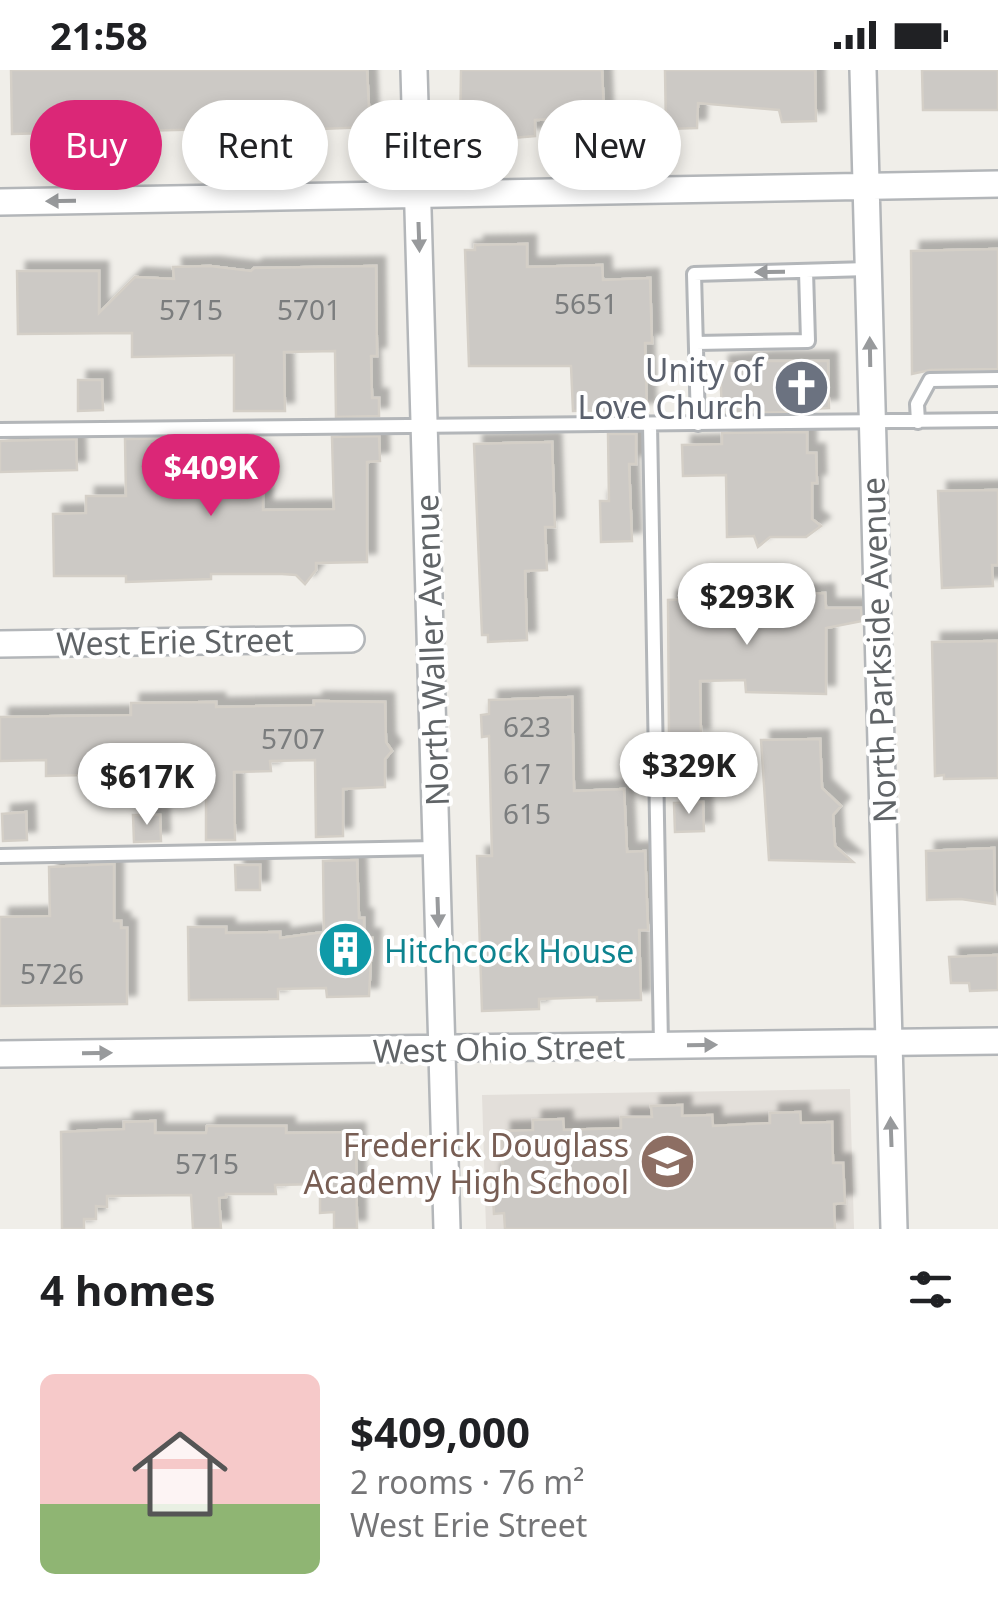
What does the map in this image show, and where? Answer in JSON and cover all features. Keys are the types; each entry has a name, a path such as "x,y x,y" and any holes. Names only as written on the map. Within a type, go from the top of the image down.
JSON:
{"street":[{"name":"North Waller Avenue","path":"414,70 447,1229"},
{"name":"North Parkside Avenue","path":"862,70 894,1229"},
{"path":"0,202 998,184"},
{"name":"West Erie Street","path":"0,644 350,639"},
{"name":"West Ohio Street","path":"0,1054 998,1041"}],"lane":[{"path":"698,424 694,274 868,269"},
{"path":"696,344 808,341 806,271"},
{"path":"918,422 917,404 930,380 998,379"},
{"path":"0,430 998,420"},
{"path":"650,424 661,1045"},
{"path":"0,856 436,848"}],"shaded area":[{"name":"Frederick Douglass Academy High School","path":"850,1089 854,1229 486,1229 482,1095"}],"building":[{"path":"11,70 367,70 369,100 348,100 348,128 328,129 328,100 182,100 182,130 162,130 162,100 30,100 30,134 12,134"},
{"path":"461,70 602,70 603,100 538,100 535,136 518,137 518,100 461,100"},
{"path":"665,70 815,70 816,121 782,122 779,110 698,103 697,128 681,129 681,100 666,100"},
{"path":"922,70 998,70 998,110 923,110"},
{"path":"527,244 527,267 602,265 603,280 650,278 652,343 645,343 647,411 573,411 571,366 469,366 465,250 475,250 475,245"},
{"path":"998,249 998,369 912,374 911,251"},
{"path":"376,266 377,356 371,356 372,398 379,398 379,416 336,417 335,351 284,352 285,411 234,411 234,355 132,357 132,333 18,334 17,271 99,271 99,313 135,277 174,279 173,267 251,271"},
{"path":"828,361 829,408 722,413 720,365"},
{"path":"78,380 102,380 103,410 78,411"},
{"path":"807,432 807,453 816,453 812,519 821,526 806,537 770,537 758,547 754,536 727,537 726,475 683,476 682,445 722,444 722,433"},
{"path":"608,434 636,434 636,464 629,464 632,541 601,542 600,501 609,501"},
{"path":"379,436 380,461 367,462 367,562 316,563 316,570 305,584 296,575 282,574 211,574 211,579 126,582 126,576 54,576 53,514 86,513 86,496 126,496 125,439 223,438 224,491 263,495 263,510 334,509 332,437"},
{"path":"76,439 77,470 0,472 0,441"},
{"path":"552,442 555,527 545,527 547,570 525,571 527,640 488,642 488,635 482,635 474,444"},
{"path":"998,490 998,565 992,565 993,586 942,588 938,491"},
{"path":"825,593 826,608 861,608 862,621 826,628 826,694 746,692 745,680 700,681 701,738 669,738 668,600"},
{"path":"998,641 998,778 935,776 932,642"},
{"path":"572,697 574,791 624,789 627,852 645,851 648,930 639,930 641,1000 539,999 539,1009 482,1011 477,856 492,856 489,736 482,737 481,715 489,714 489,700"},
{"path":"314,701 385,702 386,742 392,751 385,759 385,787 343,789 343,836 316,837 315,760 270,761 271,771 234,772 235,840 206,840 206,776 184,777 183,765 115,766 115,781 86,781 86,775 46,776 46,760 0,761 0,717 131,715 131,703 216,702 216,707 314,705"},
{"path":"820,739 822,788 841,806 833,815 835,846 853,862 769,860 761,740"},
{"path":"703,802 704,831 675,832 674,803"},
{"path":"26,812 27,840 3,841 2,814"},
{"path":"133,815 160,815 161,841 134,842"},
{"path":"994,848 995,904 927,900 926,851"},
{"path":"357,860 359,918 364,918 364,938 372,938 369,996 327,997 326,988 278,989 278,999 189,1000 188,927 226,927 226,933 280,932 280,938 324,932 323,861"},
{"path":"114,864 114,921 121,921 121,928 127,928 127,1004 0,1006 0,917 50,916 49,867"},
{"path":"235,865 260,865 260,890 236,890"},
{"path":"998,955 998,990 970,991 969,983 951,983 949,957"},
{"name":"Frederick Douglass Academy High School","path":"682,1105 682,1116 712,1115 713,1126 770,1123 770,1113 800,1112 801,1123 832,1122 833,1163 843,1163 845,1203 834,1204 835,1229 505,1229 504,1213 494,1214 492,1173 503,1172 502,1131 533,1130 533,1120 563,1119 564,1130 621,1128 621,1117 652,1117 651,1106"},
{"path":"155,1121 155,1133 206,1133 207,1126 286,1126 286,1133 356,1132 357,1229 334,1229 334,1212 320,1213 320,1184 275,1185 276,1194 226,1194 219,1198 221,1229 193,1229 191,1195 107,1196 107,1207 96,1206 96,1219 84,1219 84,1229 62,1229 61,1132 124,1129 124,1122"}],"place":[{"name":"Unity of Love Church","path":"802,387"},
{"name":"Hitchcock House","path":"345,950"},
{"name":"Frederick Douglass Academy High School","path":"668,1162"}]}
